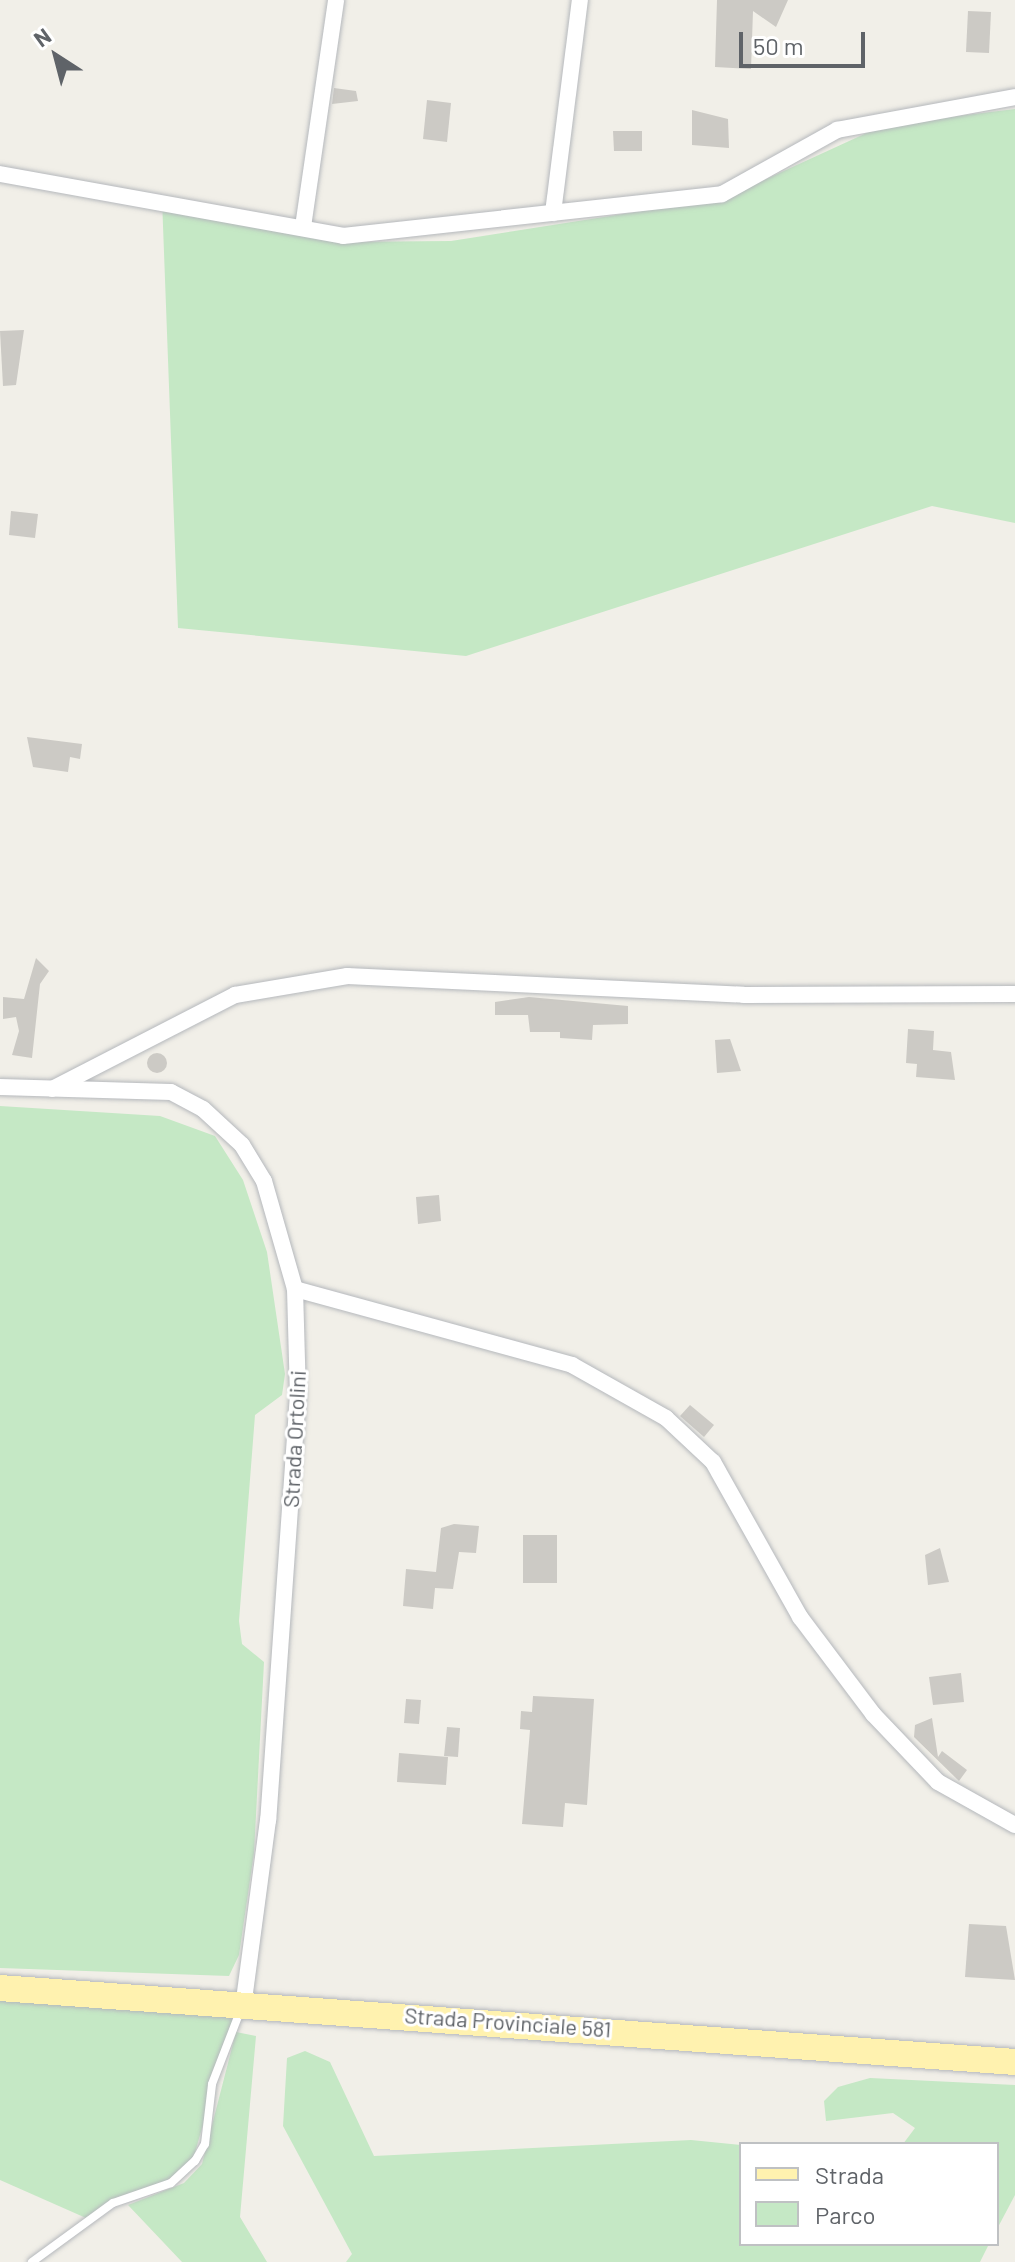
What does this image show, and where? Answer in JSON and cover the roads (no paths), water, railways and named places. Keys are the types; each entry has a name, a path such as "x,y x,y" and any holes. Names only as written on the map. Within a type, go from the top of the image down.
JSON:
{"main road":[{"name":"Strada Provinciale 581","path":"0,1988 244,2001 1015,2062"}],"street":[{"path":"303,227 336,0"},
{"path":"553,213 580,0"},
{"path":"0,174 343,236 722,194 837,130 1015,97"},
{"path":"51,1089 235,995 347,976 744,995 1015,994"},
{"name":"Strada Ortolini","path":"0,1087 171,1092 217,1120 264,1181 295,1289 298,1394 268,1820 244,2001"},
{"path":"295,1289 572,1365 666,1418 713,1462 800,1617 895,1740 938,1782 1015,1825"}],"lane":[{"path":"32,2262 113,2203 171,2183 195,2161 205,2144 212,2084 244,2001"}]}
